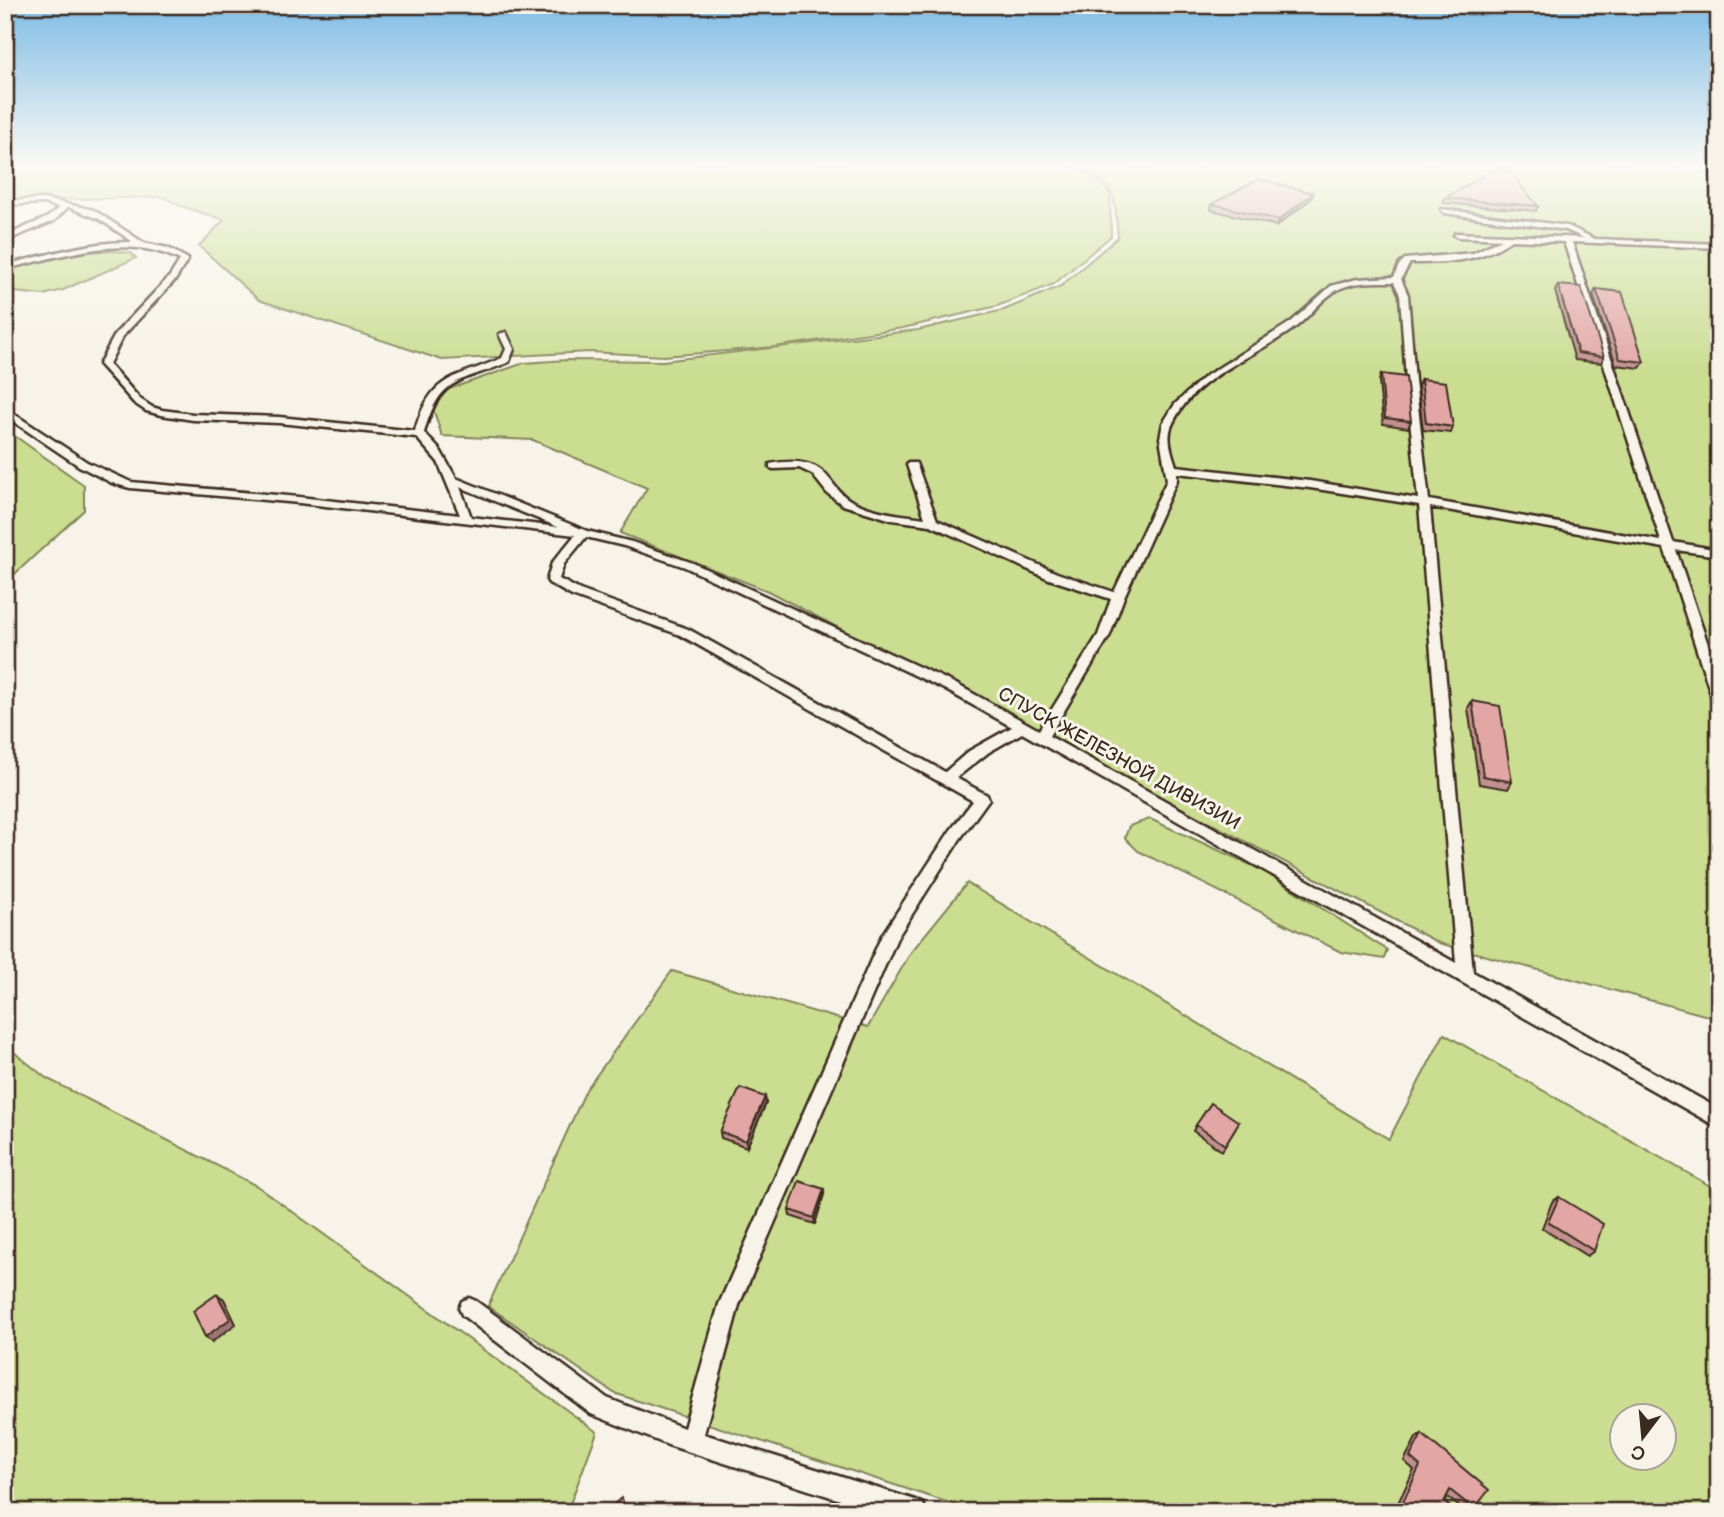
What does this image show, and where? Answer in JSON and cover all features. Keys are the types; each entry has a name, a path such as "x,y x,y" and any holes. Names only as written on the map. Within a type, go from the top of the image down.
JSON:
{"lane":[{"path":"127,235 142,245"},
{"path":"1458,235 1719,246"},
{"path":"1582,235 1596,242"},
{"path":"1465,975 1446,734 1412,402 1404,295 1397,279 1403,265 1408,261 1455,260 1496,250 1510,237"},
{"path":"1567,240 1719,697"},
{"path":"5,267 89,248 142,245 172,251 184,259 181,270 146,304 108,349 104,364 130,391 135,401 152,410 173,414 277,420 419,434 433,445 452,480 467,520"},
{"path":"1042,737 1104,635 1118,597 1172,480 1172,469 1163,442 1168,422 1213,374 1292,326 1331,289 1351,281 1397,279"},
{"path":"419,434 426,405 436,390 449,381 506,360 510,349 503,334"},
{"name":"СПУСК ЖЕЛЕЗНОЙ ДИВИЗИИ","path":"5,411 118,482 142,487 232,493 583,533 628,544 689,565 949,686 1719,1119"},
{"path":"774,466 800,465 816,472 831,491 848,503 892,517 932,522 1052,576 1118,597"},
{"path":"912,465 932,522"},
{"path":"1172,469 1229,473 1424,502 1719,552"},
{"path":"452,480 583,533 558,563 554,580 576,593 684,632 982,799 955,835 890,935 729,1304 691,1441"},
{"path":"948,778 959,766 991,743 1024,727"},
{"path":"469,1308 599,1406 691,1441 915,1512"}],"green space":[{"path":"210,235 1111,236 1054,284 997,306 903,328 774,347 664,356 589,352 442,360 259,300 199,246"},
{"path":"1118,235 1719,235 1719,1019 1439,943 768,591 620,533 647,488 533,440 442,436 429,396 524,363 566,360 663,361 918,330 1004,310 1061,286"},
{"path":"80,252 131,253 136,258 63,290 43,295 5,291 5,270"},
{"path":"5,429 84,485 84,510 5,583"},
{"path":"1150,819 1262,870 1387,950 1384,959 1341,952 1138,851 1125,838 1129,826"},
{"path":"967,883 1389,1139 1444,1034 1719,1191 1719,1512 977,1512 614,1393 488,1306 586,1090 672,971 868,1027 911,952"},
{"path":"5,1045 46,1078 257,1186 597,1432 567,1512 5,1512"}],"building":[{"path":"1558,285 1581,287 1604,357 1578,353"},
{"path":"1596,289 1622,292 1644,362 1620,359"},
{"path":"1381,374 1406,377 1411,421 1385,418"},
{"path":"1421,379 1446,382 1453,427 1426,423"},
{"path":"1472,701 1500,706 1512,782 1483,776"},
{"path":"740,1088 765,1097 746,1141 720,1132"},
{"path":"1211,1103 1239,1122 1225,1145 1196,1125"},
{"path":"799,1181 824,1189 814,1218 789,1210"},
{"path":"1559,1197 1603,1224 1594,1251 1548,1222"},
{"path":"217,1294 230,1319 205,1337 193,1311"},
{"path":"1422,1434 1489,1490 1474,1509 1450,1490 1444,1502 1456,1512 1412,1512 1402,1504 1420,1466 1410,1457"},
{"path":"621,1498 629,1512 605,1512"}]}
